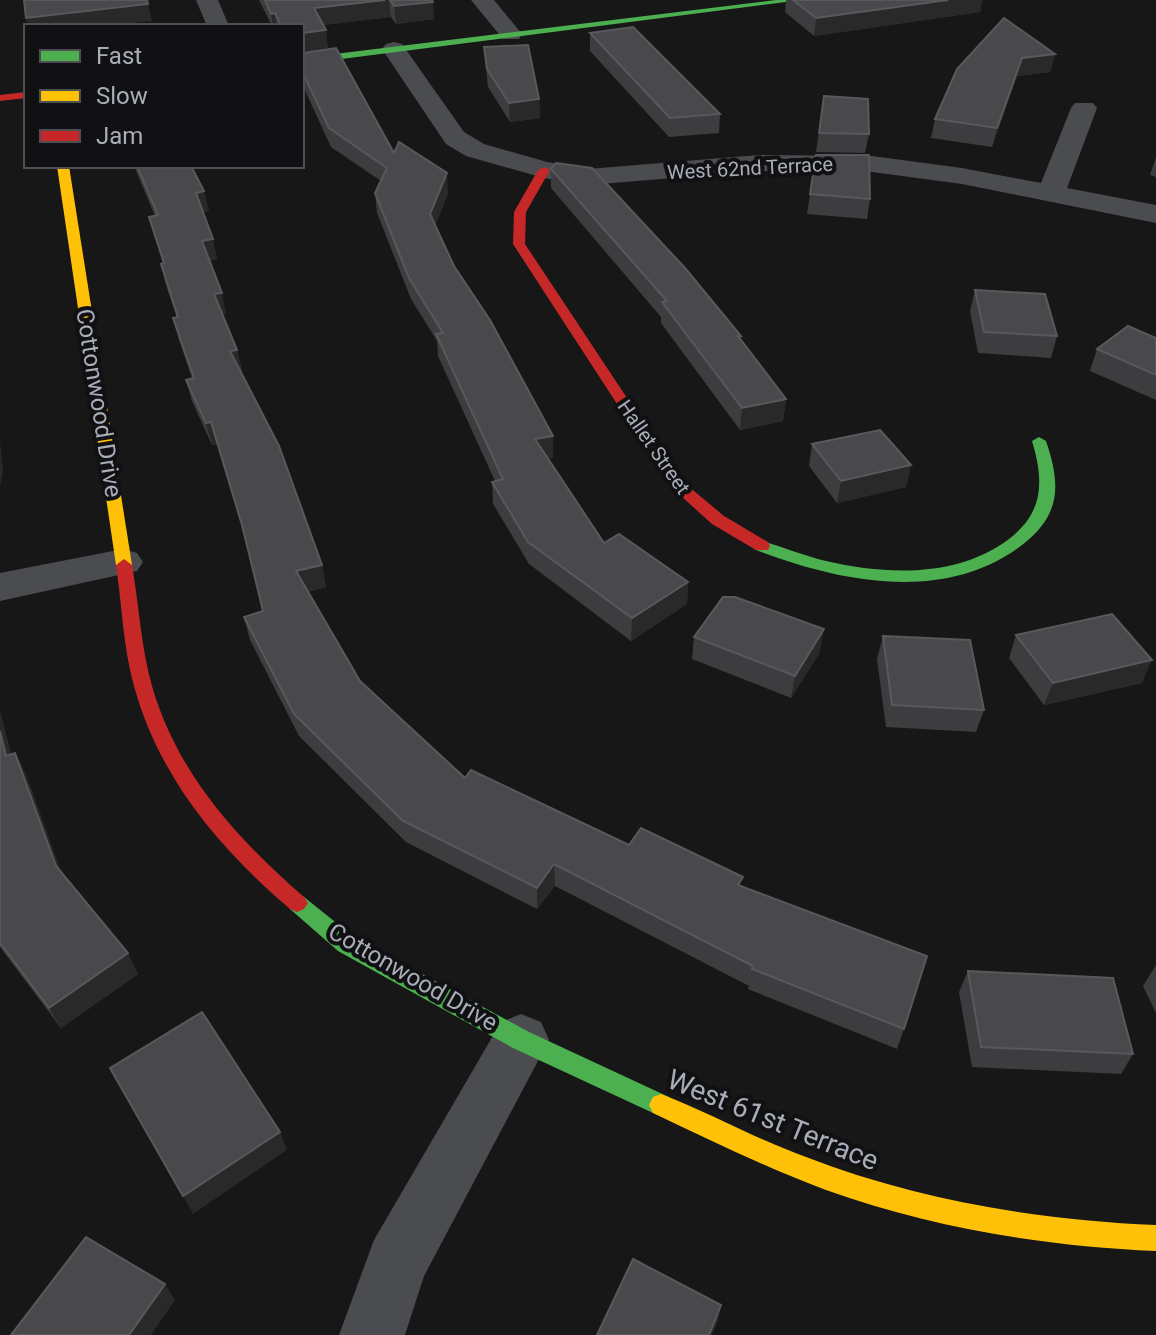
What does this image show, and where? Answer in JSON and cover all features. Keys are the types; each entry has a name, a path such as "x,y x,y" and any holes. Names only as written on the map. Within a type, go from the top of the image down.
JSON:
{"street":[{"path":"207,0 217,24"},
{"path":"482,0 511,34"},
{"path":"304,61 718,4 798,0"},
{"path":"394,49 455,138 475,150 544,170"},
{"path":"0,98 24,95"},
{"path":"1051,193 1084,108"},
{"name":"West 62nd Terrace","path":"544,170 588,177 759,163 824,162 928,171 1156,214"},
{"name":"Cottonwood Drive","path":"63,168 143,685 161,737 207,815 272,883 346,944 521,1040 397,1263 372,1335"},
{"name":"Hallet Street","path":"544,170 521,204 516,220 519,244 676,484 706,514 754,543 800,560 858,574 907,576 953,571 986,560 1024,540 1047,507 1049,471 1039,441"},
{"path":"0,587 123,562"},
{"name":"West 61st Terrace","path":"521,1040 765,1153 828,1178 952,1215 1105,1237 1156,1238"}],"building":[{"path":"24,0 147,0 148,4 26,18"},
{"path":"265,0 385,0 314,8 326,30 304,33 304,24 280,24 275,13 271,14"},
{"path":"390,0 432,0 433,2 394,6"},
{"path":"793,0 948,0 816,18"},
{"path":"1004,18 1055,54 1022,58 997,128 935,119 957,69"},
{"path":"633,27 720,114 670,118 590,33"},
{"path":"528,45 539,99 509,103 487,69 484,47"},
{"path":"336,48 394,153 399,142 447,173 430,214 454,266 490,320 553,436 535,439 604,543 619,534 688,582 632,618 528,542 492,482 503,479 436,334 443,333 409,278 375,193 387,168 329,128 304,75 304,53"},
{"path":"824,96 868,99 869,134 819,133"},
{"path":"816,155 869,155 870,199 810,194"},
{"path":"556,163 592,168 685,268 741,336 738,336 786,399 742,408 662,302 667,301 551,169"},
{"path":"138,168 192,168 204,191 196,193 213,239 202,241 222,293 214,294 237,350 230,351 279,446 322,565 296,571 360,681 465,778 471,770 629,845 641,828 743,877 738,885 927,956 904,1029 752,969 753,966 554,864 537,888 403,821 294,714 244,617 263,611 242,525 211,422 206,423 186,380 194,378 173,318 178,317 149,217 158,215"},
{"path":"975,290 1045,294 1057,336 984,332"},
{"path":"1128,326 1156,338 1156,375 1097,349"},
{"path":"880,430 911,465 841,481 812,444"},
{"path":"723,597 735,597 824,629 795,676 694,637"},
{"path":"1112,614 1152,660 1053,683 1016,635"},
{"path":"883,636 970,640 984,710 892,705"},
{"path":"0,731 6,756 15,753 56,866 128,953 49,1008 0,943"},
{"path":"968,971 1113,978 1133,1054 981,1047"},
{"path":"202,1012 280,1132 183,1196 110,1068"},
{"path":"86,1237 165,1284 129,1335 11,1335"},
{"path":"633,1259 721,1305 709,1335 597,1335"}],"traffic: fast":[{"path":"304,61 798,0"},
{"path":"762,546 825,567 861,573 933,575 967,568 998,555 1024,535 1042,512 1049,480 1039,441"},
{"path":"297,903 346,944 521,1040 661,1105"}],"traffic: slow":[{"path":"63,168 124,565"},
{"path":"661,1105 807,1170 908,1202 1031,1228 1156,1238"}],"traffic: jam":[{"path":"0,98 24,95"},
{"path":"544,170 520,212 519,244 676,484 718,520 762,546"},
{"path":"124,565 143,686 167,749 184,779 224,833 297,903"}]}
